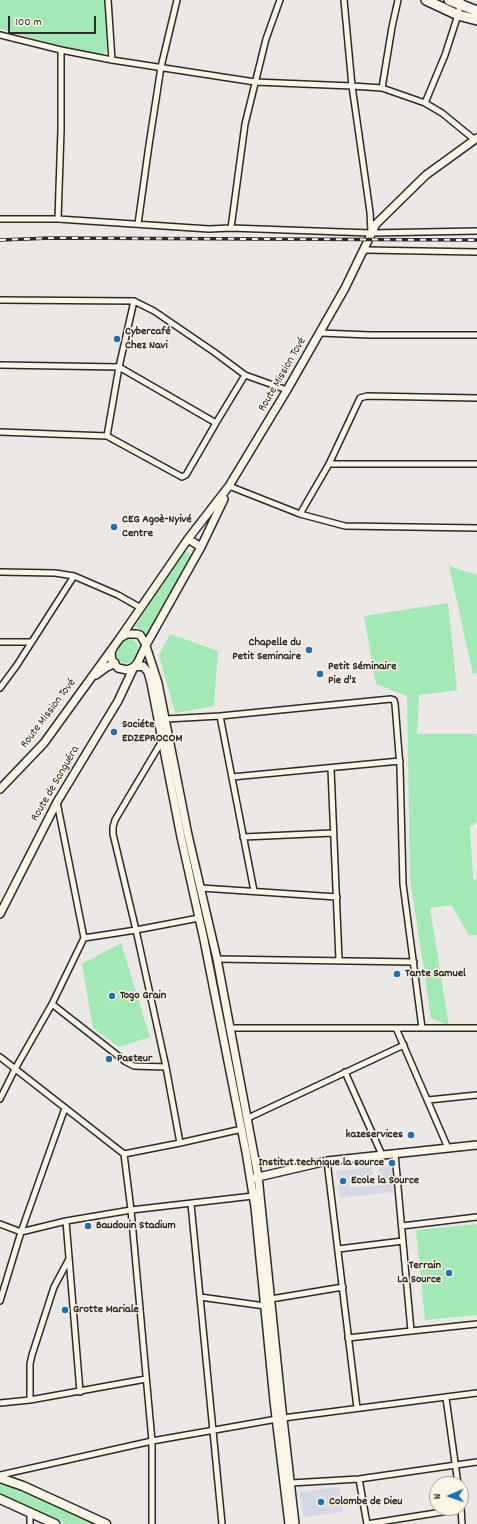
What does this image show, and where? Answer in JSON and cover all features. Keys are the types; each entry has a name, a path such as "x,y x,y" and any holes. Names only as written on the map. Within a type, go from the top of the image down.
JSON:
{"highway":[{"path":"426,0 458,15 477,20"},
{"path":"449,0 461,2 477,10"}],"main road":[{"path":"0,1476 106,1524"},
{"path":"0,1499 55,1524"}],"street":[{"path":"108,0 112,60"},
{"path":"138,224 148,144 161,67 177,0"},
{"path":"232,228 245,124 266,39 280,0"},
{"path":"344,0 352,86 369,205 371,233"},
{"path":"382,88 398,0"},
{"path":"425,103 445,55 461,2"},
{"path":"0,35 60,50 112,60 255,82 382,88 425,103 442,113 476,139"},
{"path":"58,218 61,130 60,50"},
{"name":"Route Mission Tové","path":"0,789 44,742 113,648 188,539 230,486 320,333 365,250 371,233 383,216 436,167 476,139"},
{"path":"0,219 58,218 196,229 232,228 371,233 477,231"},
{"path":"365,250 477,252"},
{"path":"0,300 134,301 161,315 245,375 287,390"},
{"path":"107,436 119,367 134,301"},
{"path":"320,333 370,335 477,334"},
{"path":"0,366 119,367 216,423"},
{"path":"0,432 107,436 182,477 186,474 245,375"},
{"path":"300,514 329,464 360,398 477,398"},
{"path":"329,464 477,464"},
{"path":"146,645 201,547 230,486 300,514 349,526 477,528"},
{"path":"188,539 201,547"},
{"path":"0,572 55,573 74,576 118,595 141,608"},
{"path":"0,688 74,576"},
{"path":"120,638 127,634 140,635 146,645 158,683 188,835 217,959 225,1028 251,1179 265,1306 280,1419 291,1483 295,1524"},
{"path":"0,642 31,642"},
{"name":"Route de Sanguéra","path":"0,914 57,802 118,700 146,645"},
{"path":"113,648 111,657 115,665"},
{"path":"88,681 115,663 115,665 126,670 118,700"},
{"path":"122,669 127,670 134,667 143,666 148,672 198,918 248,1118 258,1176 271,1299 289,1524"},
{"path":"166,719 220,716 391,699 394,700 400,761 403,884 422,1028"},
{"path":"220,716 254,891"},
{"path":"162,742 115,820 113,834 166,1067 180,1143"},
{"path":"232,777 331,769 400,761"},
{"path":"331,769 339,960"},
{"path":"0,1099 15,1069 52,1004 84,938 57,802"},
{"path":"243,837 333,833"},
{"path":"201,888 337,897"},
{"path":"84,938 136,930 207,916"},
{"path":"217,959 414,962"},
{"path":"52,1004 126,1062 140,1067 166,1067"},
{"path":"225,1028 422,1028 476,1030"},
{"path":"396,1028 448,1148"},
{"path":"248,1118 404,1045"},
{"path":"0,1057 124,1154 132,1210 152,1441 152,1524"},
{"path":"345,1072 382,1155"},
{"path":"428,1100 477,1095"},
{"path":"0,1301 21,1232 66,1108"},
{"path":"124,1154 242,1129"},
{"path":"251,1179 258,1176 327,1161 477,1145"},
{"path":"395,1154 411,1331"},
{"path":"327,1161 357,1408"},
{"path":"0,1224 21,1232 66,1221 132,1210 253,1196"},
{"path":"191,1204 222,1524"},
{"path":"402,1226 477,1217"},
{"path":"66,1221 80,1392"},
{"path":"338,1249 403,1241"},
{"path":"30,1400 30,1359 54,1287 69,1258"},
{"path":"271,1299 343,1287"},
{"path":"200,1297 265,1306"},
{"path":"348,1338 477,1324"},
{"path":"0,1403 80,1392 146,1379"},
{"path":"0,1476 152,1441 213,1430 357,1408 477,1393"},
{"path":"446,1398 457,1476"},
{"path":"291,1483 359,1480 477,1462"},
{"path":"359,1480 367,1524 429,1514"},
{"path":"30,1513 30,1524"}],"shaded area":[{"name":"Ecole la Source","path":"391,1165 393,1192 340,1198 336,1171 372,1167 373,1175 349,1178 350,1187 384,1185 384,1176 379,1176 379,1167"},
{"name":"Colombe de Dieu","path":"339,1487 343,1512 304,1517 299,1492"}],"green space":[{"path":"0,0 106,0 111,45 101,57 0,29"},
{"path":"185,552 190,553 190,558 147,635 135,626"},
{"path":"449,566 477,575 477,673 473,674"},
{"path":"448,603 457,690 419,695 417,734 476,734 477,737 477,822 470,827 473,879 477,880 477,935 469,935 451,905 430,908 449,1026 431,1018 410,878 407,696 376,684 364,616"},
{"path":"170,634 218,651 214,706 175,713 159,655"},
{"path":"128,639 137,643 138,650 133,661 124,664 117,659 116,654 122,642"},
{"name":"Togo Grain","path":"121,943 150,1037 119,1047 93,1028 82,964"},
{"name":"Terrain La Source","path":"477,1224 477,1315 425,1320 416,1230"},
{"path":"0,1482 96,1524 66,1524 0,1495"}],"railway":[{"path":"0,240 52,238 477,240"}],"place":[{"name":"Cybercafé Chez Navi","path":"117,339"},
{"name":"CEG Agoè-Nyivé Centre","path":"114,527"},
{"name":"Chapelle du Petit Seminaire","path":"309,650"},
{"name":"Petit Séminaire Pie d'X","path":"320,674"},
{"name":"Sociéte EDZEPROCOM","path":"114,732"},
{"name":"Tante Samuel","path":"397,974"},
{"name":"Togo Grain","path":"112,996"},
{"name":"Pasteur","path":"109,1059"},
{"name":"kazeservices","path":"411,1135"},
{"name":"Institut technique la source","path":"392,1163"},
{"name":"Ecole la Source","path":"343,1181"},
{"name":"Baudouin Stadium","path":"88,1226"},
{"name":"Terrain La Source","path":"449,1273"},
{"name":"Grotte Mariale","path":"65,1310"},
{"name":"Colombe de Dieu","path":"321,1502"}]}
